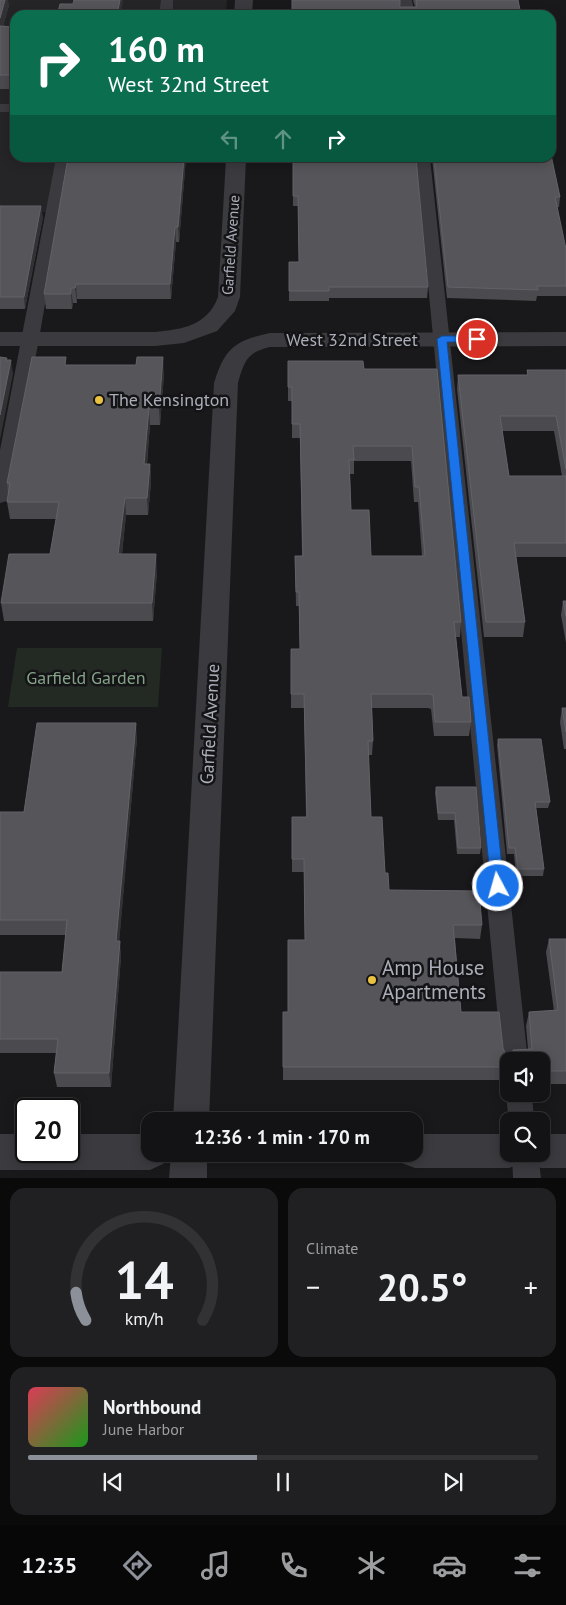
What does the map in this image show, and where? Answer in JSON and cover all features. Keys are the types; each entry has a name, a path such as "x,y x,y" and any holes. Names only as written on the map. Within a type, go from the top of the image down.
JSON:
{"street":[{"name":"Garfield Avenue","path":"31,339 155,339 184,336 209,326 224,311 229,297 236,162"},
{"path":"0,339 31,339"},
{"name":"West 32nd Street","path":"258,343 289,339 566,339"},
{"name":"Garfield Avenue","path":"191,1112 226,384 232,363 238,352 258,343"},
{"path":"423,1151 500,1151"},
{"path":"550,1151 566,1151"},
{"path":"0,1152 141,1152"},
{"path":"188,1178 189,1162"}],"lane":[{"path":"0,497 31,339 61,162"},
{"path":"422,162 514,1052"},
{"path":"526,1162 527,1178"}],"shaded area":[{"path":"0,0 227,0 226,10 10,10 10,162 59,162 50,212 0,212"}],"green space":[{"name":"Garfield Garden","path":"17,648 162,648 158,707 8,707"}],"building":[{"path":"0,0 5,0 0,18"},
{"path":"74,0 120,0 118,10 58,10 60,4 73,4"},
{"path":"292,0 400,0 400,7 417,7 416,0 518,0 520,10 292,10"},
{"path":"0,26 10,27 10,75 0,75"},
{"path":"67,162 184,162 178,227 175,227 170,284 76,284 75,288 71,288 71,294 44,294"},
{"path":"293,162 416,162 428,287 329,287 329,291 289,291 289,262 299,262 298,196 293,196"},
{"path":"434,162 552,162 560,197 555,197 566,249 566,286 537,286 538,290 448,287"},
{"path":"0,206 41,206 24,297 0,297"},
{"path":"0,357 11,360 0,415"},
{"path":"32,357 66,357 65,365 136,365 137,357 163,357 159,408 149,408 144,464 150,464 147,498 125,498 118,554 156,554 152,603 1,603 9,554 50,554 59,502 7,502 10,483 7,483"},
{"path":"288,361 363,361 364,369 437,369 461,622 454,622 462,697 469,697 471,722 435,722 433,695 371,694 373,741 368,741 371,817 382,817 385,873 388,873 389,890 479,891 482,925 453,925 461,1012 499,1012 505,1052 500,1052 500,1067 283,1067 283,1012 288,1012 288,940 305,940 304,859 292,859 292,817 307,817 304,694 291,694 291,649 300,649 299,592 296,592 295,556 303,556 300,424 292,424 292,387 288,387","holes":["353,446 412,446 415,487 419,487 425,556 371,556 369,510 351,510 349,460 354,460"]},
{"path":"527,370 566,370 566,469 556,416 500,416 509,476 566,476 566,543 514,543 525,622 486,622 458,375 528,375"},
{"path":"563,601 566,601 566,616"},
{"path":"562,708 566,708 566,732"},
{"path":"37,723 136,723 116,941 120,941 109,1073 54,1073 58,1039 0,1039 0,972 62,972 67,920 0,920 0,812 24,812"},
{"path":"498,739 541,739 550,802 535,802 544,869 518,869 515,848 509,848"},
{"path":"436,787 476,787 481,848 458,848 455,813 438,813"},
{"path":"549,939 566,939 566,1071 550,1071 550,1052 513,1052 513,1050 532,1049 529,1012 558,1010"}],"place":[{"name":"The Kensington","path":"99,400"},
{"name":"Amp House Apartments","path":"372,980"}],"route":[{"path":"477,339 442,339 498,886"}]}
